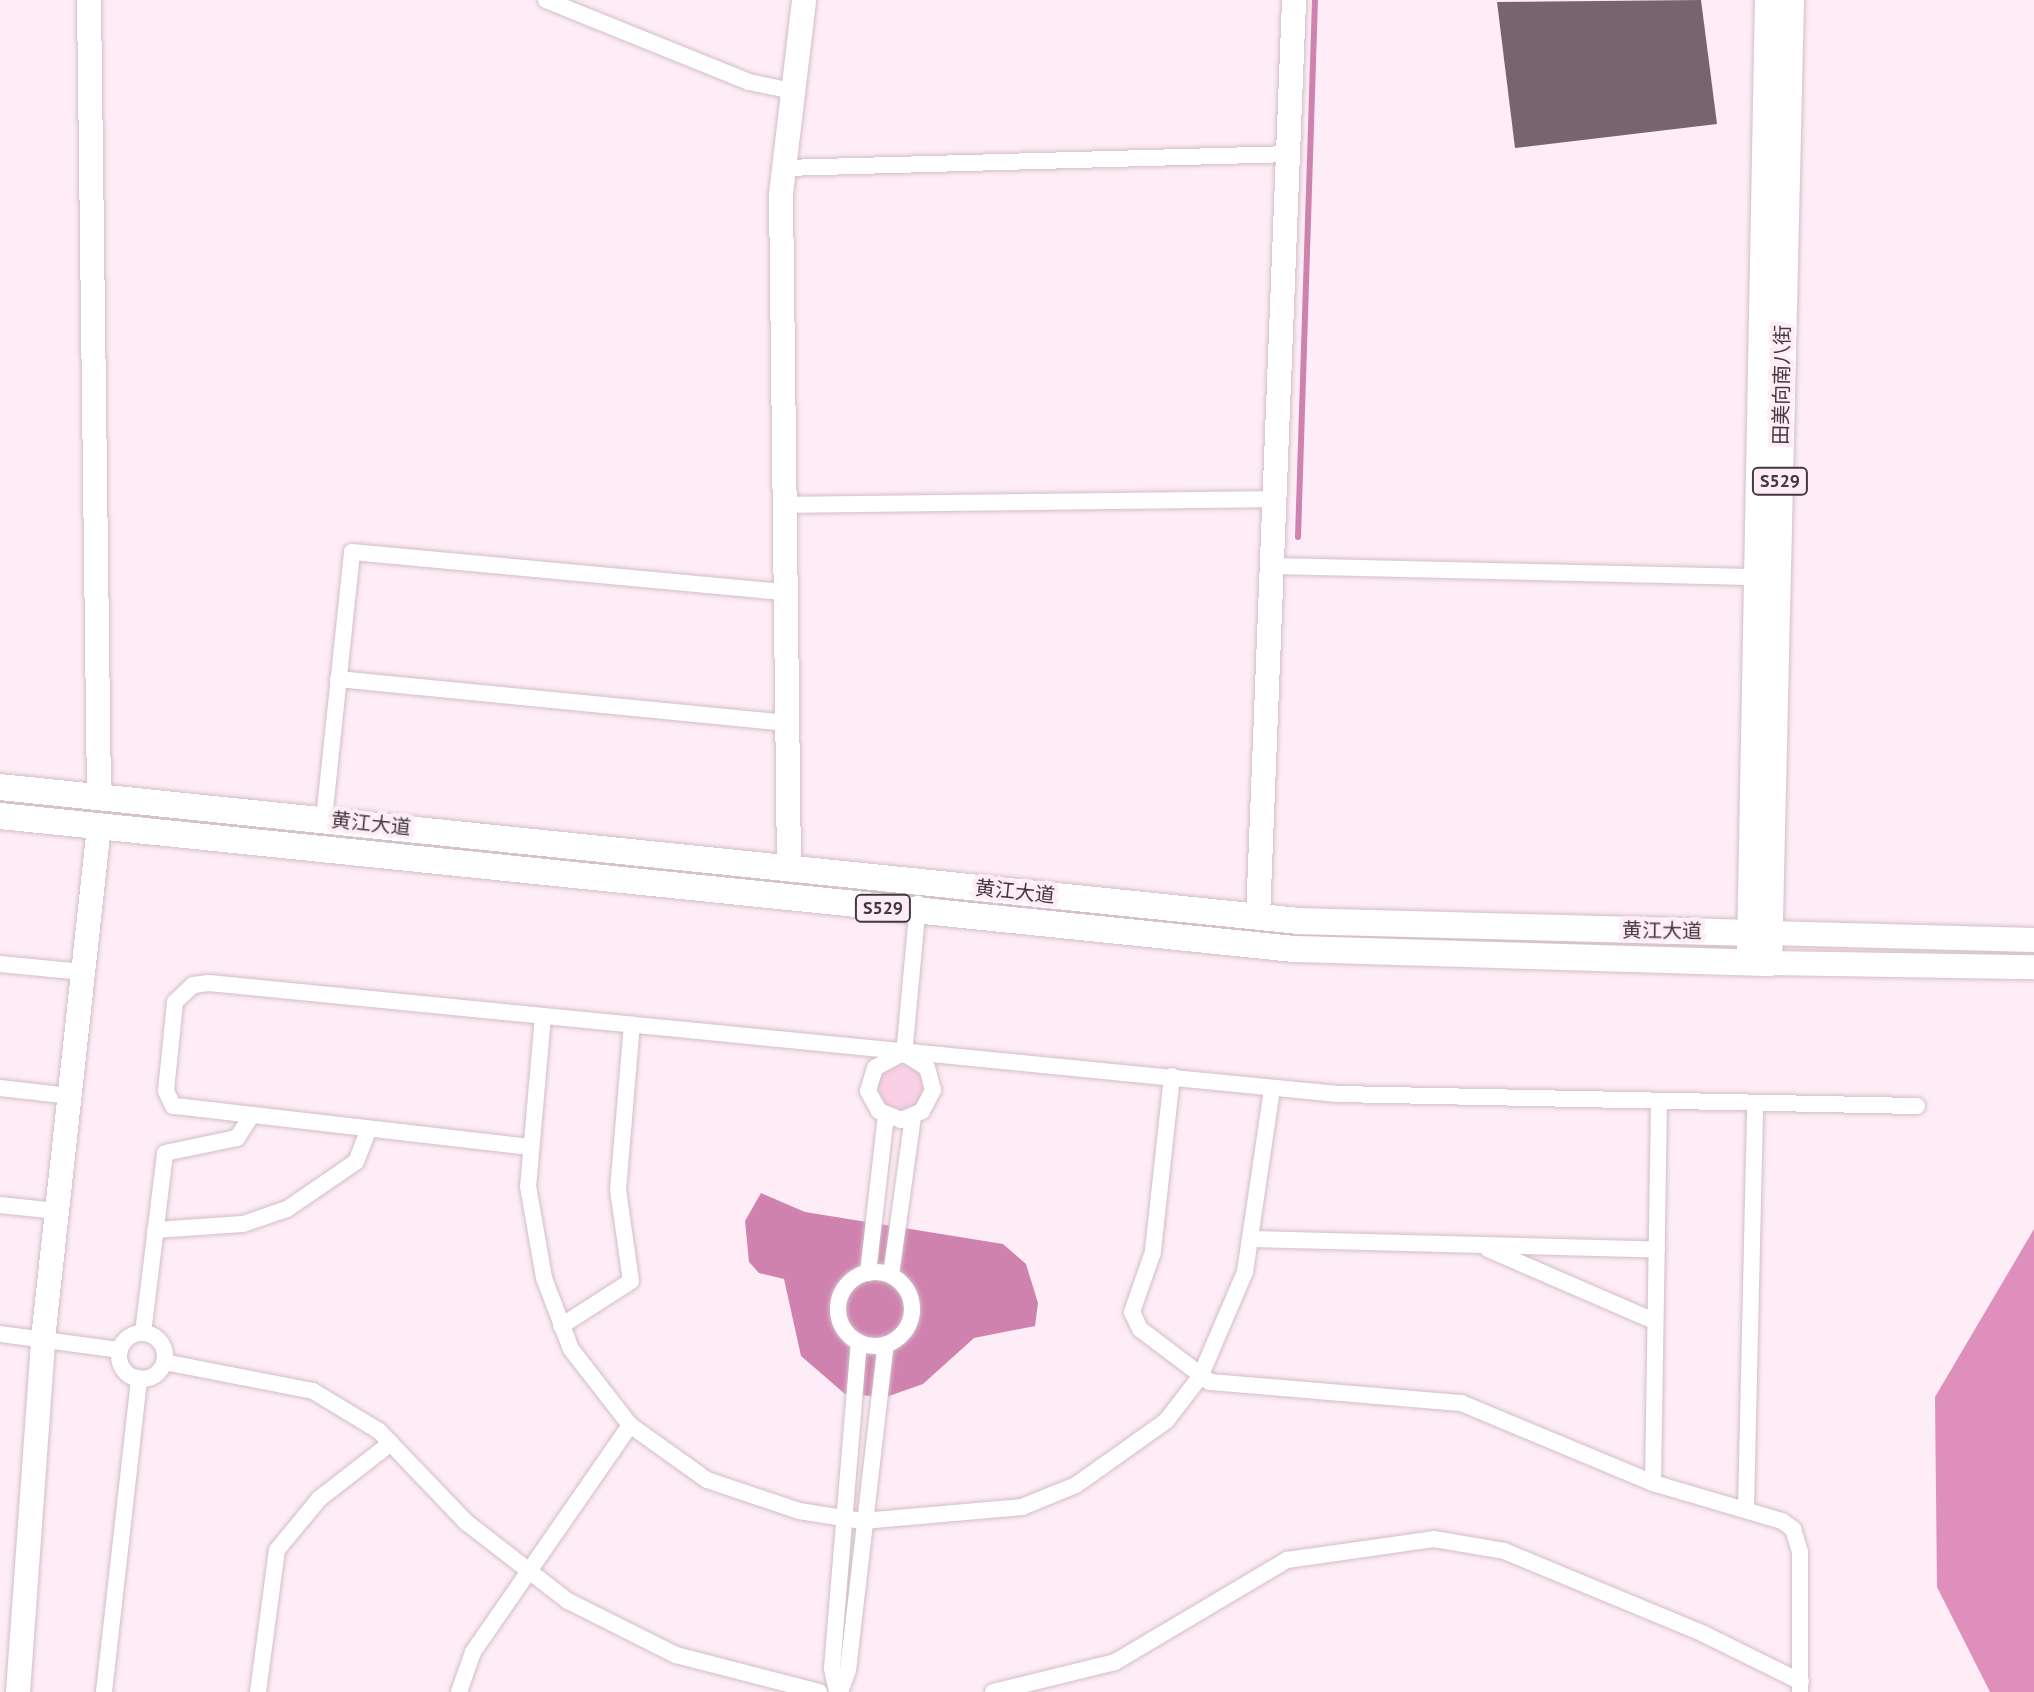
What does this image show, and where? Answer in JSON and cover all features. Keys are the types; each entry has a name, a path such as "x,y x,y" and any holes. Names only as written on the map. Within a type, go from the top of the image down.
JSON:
{"main road":[{"name":"田美向南八街","path":"1767,577 1768,0"},
{"name":"田美向南八街","path":"1759,962 1767,577 1791,0"},
{"name":"黄江大道","path":"0,787 1258,917 1759,933"},
{"name":"黄江大道","path":"0,816 1293,949 1759,962"}],"street":[{"path":"89,0 99,797"},
{"path":"546,0 749,82 792,91"},
{"path":"789,868 783,505 784,168 804,0"},
{"path":"1258,917 1294,0"},
{"path":"784,168 1290,154"},
{"path":"783,505 1274,499"},
{"path":"324,819 352,552 785,592"},
{"path":"1271,566 1767,577"},
{"path":"338,679 787,723"},
{"path":"18,1692 43,1339 99,827"},
{"path":"904,1055 920,882"},
{"name":"黄江大道","path":"1759,933 2034,940"},
{"name":"黄江大道","path":"1759,962 2034,967"},
{"path":"0,964 83,972"},
{"path":"530,1147 181,1110 167,1100 175,1002 193,985 543,1016 904,1055 1172,1076 1272,1089 1917,1106"},
{"path":"543,1016 530,1147 531,1215 561,1326 571,1349 630,1425 707,1480 749,1497 855,1520 1022,1507 1076,1485 1166,1421 1200,1377 1229,1318 1250,1239 1272,1089"},
{"path":"561,1326 631,1281 618,1190 632,1025"},
{"path":"904,1055 923,1063 933,1084 927,1107 913,1117 886,1116 872,1102 869,1078 879,1063 904,1055"},
{"path":"993,1692 1115,1662 1287,1560 1434,1539 1504,1551 1704,1634 1800,1687 1798,1540 1782,1521 1653,1483 1461,1403 1242,1388 1200,1377 1132,1318 1153,1252 1172,1076"},
{"path":"0,1088 70,1096"},
{"path":"1653,1483 1659,1101"},
{"path":"1746,1508 1755,1103"},
{"path":"886,1116 891,1275"},
{"path":"868,1273 913,1117"},
{"path":"143,1333 165,1153 237,1138 250,1118"},
{"path":"155,1230 243,1224 287,1209 356,1162 368,1130"},
{"path":"0,1205 57,1211"},
{"path":"1250,1239 1657,1250"},
{"path":"1479,1245 1654,1321"},
{"path":"838,1692 832,1669 855,1520 867,1400 886,1344 905,1331 913,1309 905,1287 891,1275 868,1273 848,1285 838,1306 844,1329 859,1342 886,1344"},
{"path":"143,1333 160,1343 164,1362 155,1374 139,1378 123,1369 120,1350 129,1337 143,1333"},
{"path":"0,1334 120,1350"},
{"path":"859,1342 867,1400"},
{"path":"164,1362 287,1381 341,1405 391,1443 466,1522 526,1572 621,1630 676,1655 819,1692"},
{"path":"104,1692 139,1378"},
{"path":"459,1692 473,1652 630,1425"},
{"path":"258,1692 277,1550 319,1499 391,1443"}],"shaded area":[{"path":"901,1065 918,1071 924,1088 918,1105 901,1111 884,1105 878,1088 884,1071"},
{"path":"761,1193 805,1212 1003,1244 1026,1264 1038,1303 1035,1326 974,1338 923,1384 886,1397 845,1394 801,1356 784,1279 759,1273 749,1262 745,1221"},
{"path":"2034,1229 2034,1692 1990,1692 1937,1587 1935,1397"}],"building":[{"path":"1701,0 1717,124 1515,148 1497,2"}],"waterway":[{"path":"1298,537 1315,0"}]}
